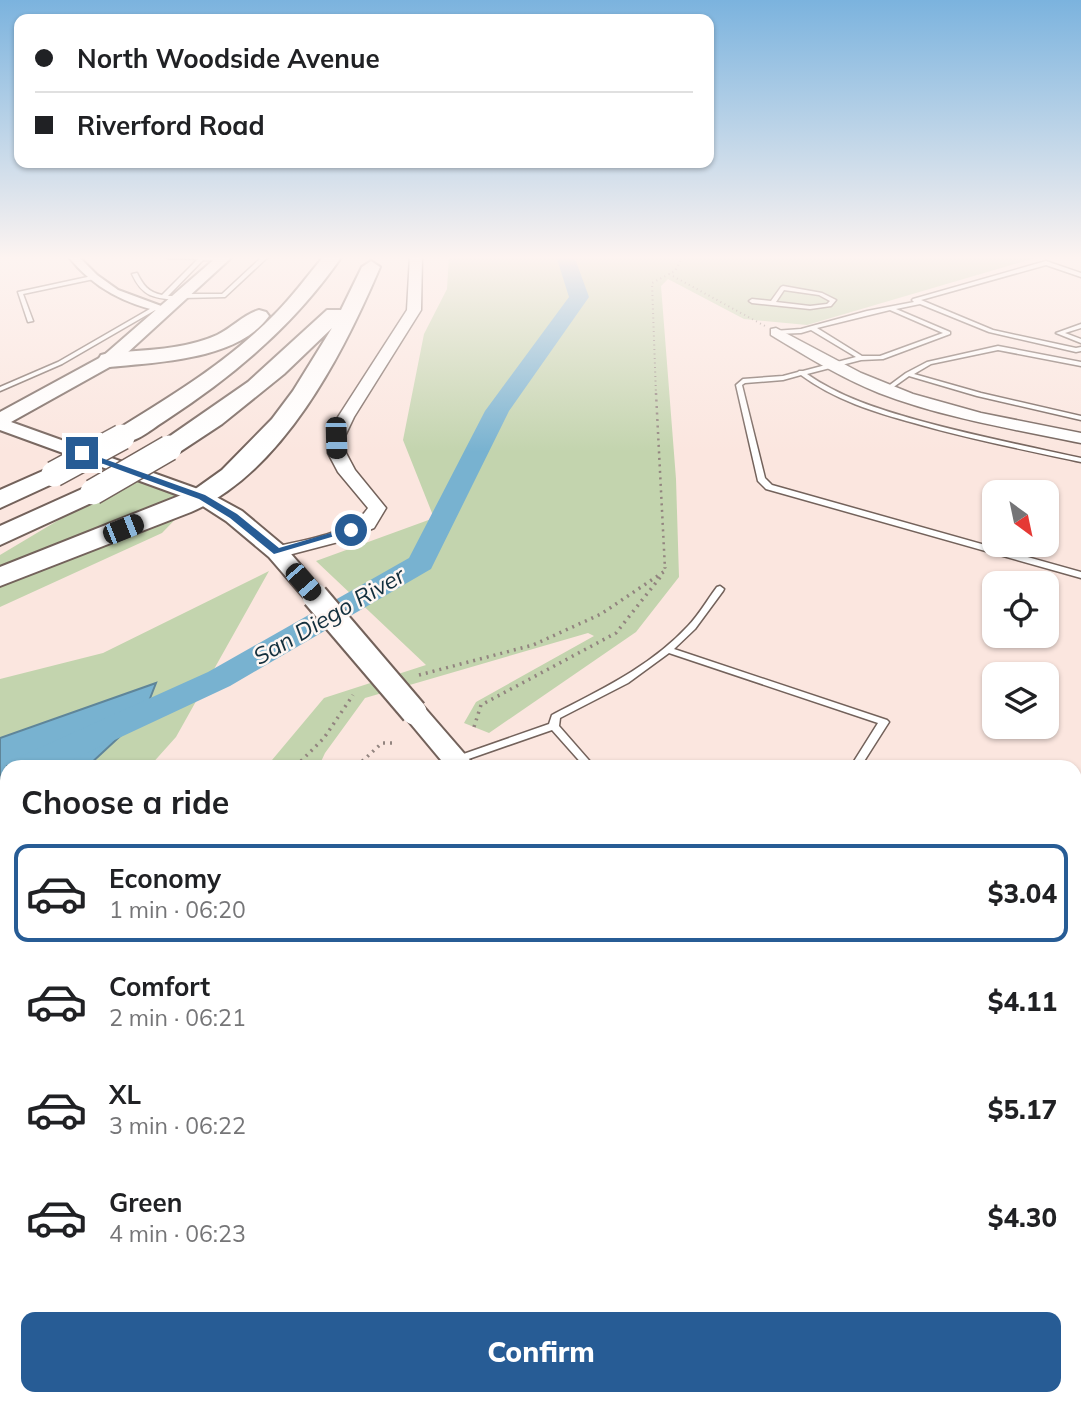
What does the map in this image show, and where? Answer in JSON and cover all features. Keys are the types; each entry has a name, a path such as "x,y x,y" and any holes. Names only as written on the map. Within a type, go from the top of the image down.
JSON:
{"highway":[{"path":"109,360 190,351 230,338 254,322"},
{"path":"0,500 122,437 169,408 239,358 278,322"},
{"path":"0,537 93,492 215,419 293,358 328,322"},
{"path":"0,577 202,497 231,474 271,435 301,397 345,322"},
{"path":"140,334 151,348 190,351"}],"main road":[{"path":"0,422 109,360 151,322"},
{"path":"0,422 202,497 234,516 284,560 455,760"}],"street":[{"path":"284,560 367,524 377,508 346,472 337,453 336,438 346,417 407,322"},
{"path":"776,332 830,365 886,390 938,406 1081,438"}],"lane":[{"path":"0,389 60,363 134,322"},
{"path":"776,332 839,322"},
{"path":"920,322 948,334 881,358 861,358 798,372 794,376 743,381 739,385 761,479 769,487 1081,575"},
{"path":"968,322 991,331 1081,349"},
{"path":"1081,326 1059,332 1081,341"},
{"path":"812,328 861,358"},
{"path":"886,390 929,363 998,348 1081,364"},
{"path":"798,372 812,383 831,392 896,415 1081,460"},
{"path":"908,374 979,395 1081,418"},
{"path":"584,760 554,726 555,717 625,681 668,650 692,627 720,589"},
{"path":"668,650 884,722 860,760"},
{"path":"471,760 554,726"}],"path":[{"path":"474,727 481,705 616,633 666,571 653,322"},
{"path":"757,322 776,332"},
{"path":"419,675 533,645 601,614 666,571"},
{"path":"302,760 324,738 354,695"},
{"path":"364,760 382,743 391,743"}],"green space":[{"path":"430,322 664,322 676,479 679,577 636,632 489,733 464,723 476,702 594,636 588,633 365,698 322,760 272,760 324,698 426,665 316,561 434,518 403,440 424,334"},
{"path":"770,322 819,322 807,325"},
{"path":"129,478 193,501 162,533 0,607 0,555"},
{"path":"269,571 176,737 155,760 0,760 0,679 103,653"}],"water":[{"path":"156,683 144,714 94,760 0,760 0,738"}],"waterway":[{"name":"San Diego River","path":"43,760 219,679 421,563 497,411 561,322"}],"route":[{"path":"82,453 202,497 234,516 278,552 351,530"}]}
